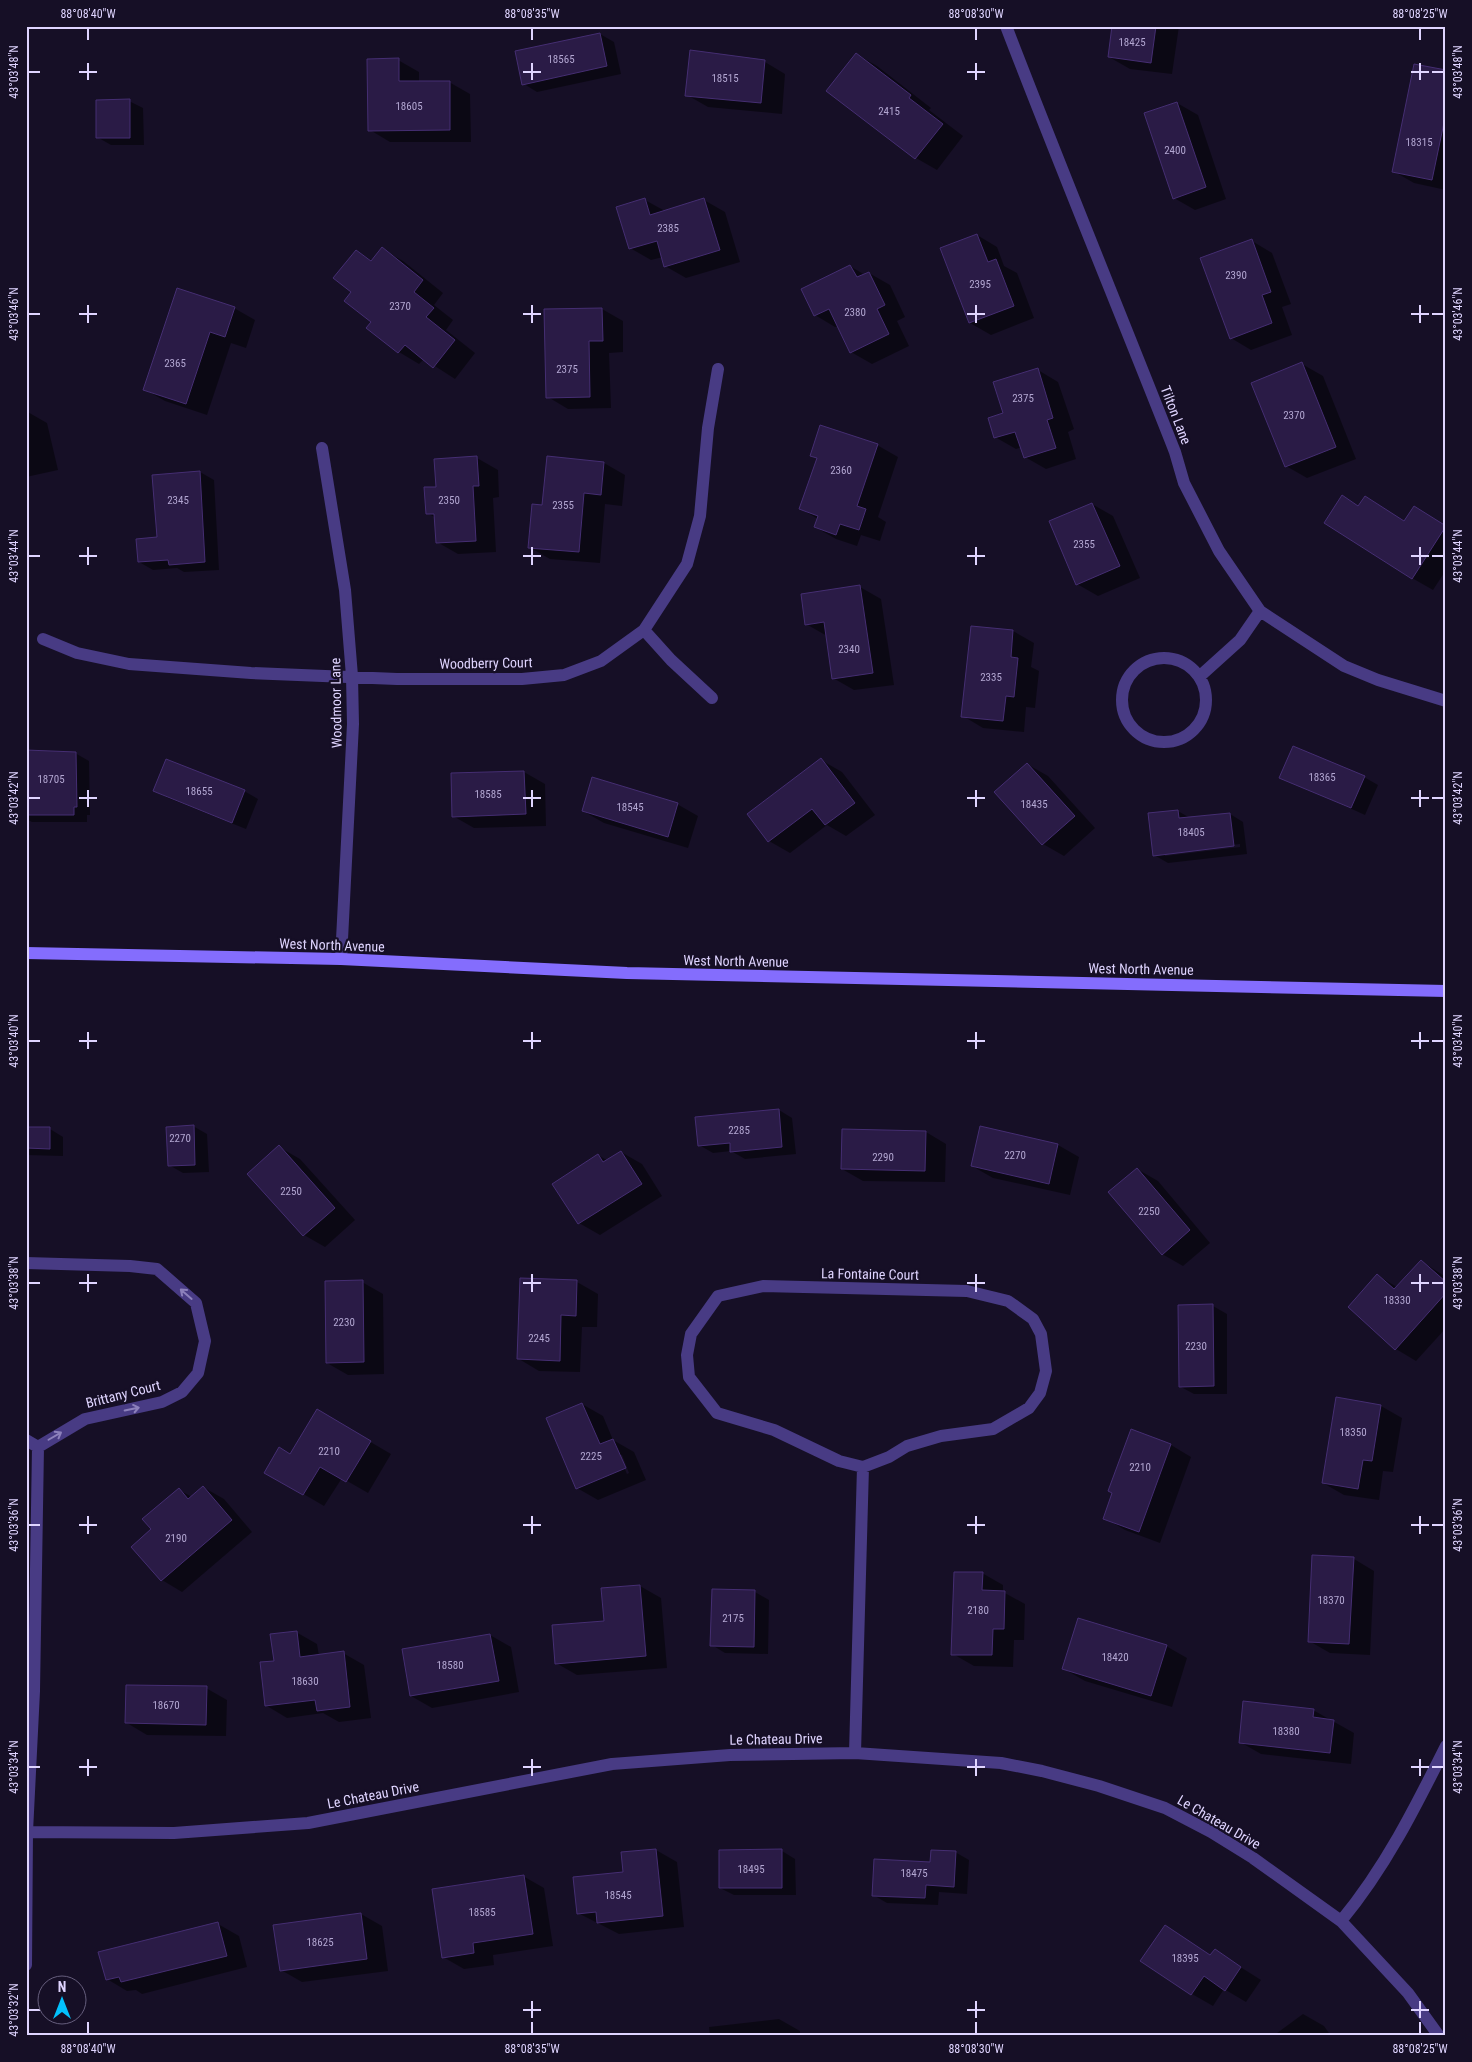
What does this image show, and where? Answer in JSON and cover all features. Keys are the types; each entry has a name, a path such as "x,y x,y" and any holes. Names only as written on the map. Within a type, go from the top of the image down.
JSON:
{"main road":[{"name":"West North Avenue","path":"26,953 341,959 627,974 1446,991"}],"street":[{"name":"Tilton Lane","path":"1006,26 1075,205 1101,262 1175,452 1184,482 1219,550 1260,611 1281,627 1344,666 1386,683 1446,701"},
{"name":"Woodberry Court","path":"43,639 77,653 128,664 251,673 397,679 522,679 564,675 601,661 644,630 687,564 700,516 708,428 718,369"},
{"name":"Woodmoor Lane","path":"322,448 345,590 352,676 353,724 341,959"},
{"path":"1199,677 1240,640 1260,611"},
{"path":"644,630 671,660 712,698"},
{"path":"1162,658 1176,660 1189,666 1199,677 1205,689 1206,703 1203,716 1196,728 1186,736 1173,742 1159,742 1146,738 1135,731 1126,720 1122,706 1122,692 1127,679 1137,668 1149,661 1162,658"},
{"name":"Brittany Court","path":"26,1263 130,1266 157,1269 196,1303 205,1341 198,1373 182,1392 162,1402 85,1419 38,1447"},
{"name":"La Fontaine Court","path":"763,1286 967,1291 1008,1300 1033,1319 1041,1334 1046,1371 1040,1393 1029,1408 993,1429 941,1436 915,1443 863,1467 839,1461 774,1430 717,1413 689,1377 687,1355 691,1334 718,1296 763,1286"},
{"path":"26,1440 38,1447 34,1691 27,1832 26,1965"},
{"path":"855,1753 863,1467"},
{"path":"1341,1921 1364,1893 1390,1855 1446,1746"},
{"name":"Le Chateau Drive","path":"27,1832 174,1833 308,1823 612,1764 730,1755 855,1753 1001,1763 1042,1770 1099,1786 1165,1808 1211,1832 1253,1858 1341,1921 1408,1993 1439,2036"}],"building":[{"path":"1112,26 1156,26 1151,63 1108,57"},
{"path":"600,33 607,66 522,85 515,51"},
{"path":"690,50 765,60 761,103 685,96"},
{"path":"856,53 911,95 909,98 943,124 915,159 826,91"},
{"path":"399,58 399,81 450,81 450,130 368,131 367,59"},
{"path":"1414,64 1446,70 1446,113 1432,180 1392,172"},
{"path":"130,99 130,138 96,138 96,100"},
{"path":"1177,102 1206,187 1173,199 1144,113"},
{"path":"645,198 650,215 704,198 720,250 664,267 657,241 629,249 616,207"},
{"path":"977,234 988,262 996,259 1014,306 969,323 940,248"},
{"path":"1252,239 1271,292 1262,295 1272,323 1230,339 1200,258"},
{"path":"382,247 423,280 414,292 434,308 426,317 455,340 433,368 405,345 398,353 366,328 371,322 344,301 351,292 333,278 356,250 371,261"},
{"path":"850,265 857,277 869,272 885,305 877,309 889,334 850,353 829,309 814,316 801,289"},
{"path":"177,288 235,307 225,337 210,332 186,404 143,390"},
{"path":"602,308 603,341 589,341 590,397 546,398 544,309"},
{"path":"1302,362 1336,447 1285,467 1251,383"},
{"path":"1038,368 1053,418 1047,420 1056,448 1024,458 1015,432 994,438 988,418 1003,413 993,382"},
{"path":"820,425 878,444 857,506 866,509 859,530 840,524 836,535 814,527 818,516 799,509 817,458 810,456"},
{"path":"477,456 479,486 473,486 476,541 436,543 434,514 426,514 424,487 436,487 434,459"},
{"path":"547,456 604,462 601,495 584,493 579,552 528,548 532,504 542,505"},
{"path":"200,471 205,562 169,565 168,560 138,562 136,539 157,537 152,475"},
{"path":"1342,495 1358,506 1365,496 1404,521 1414,506 1446,526 1412,579 1324,523"},
{"path":"1092,503 1120,566 1076,585 1049,521"},
{"path":"860,585 873,673 832,679 824,622 805,625 801,594"},
{"path":"971,626 1013,630 1011,657 1018,658 1014,697 1006,696 1003,721 961,717"},
{"path":"1293,746 1365,776 1351,808 1279,778"},
{"path":"26,750 76,752 77,807 74,807 74,815 26,815"},
{"path":"821,758 855,803 825,825 812,809 768,842 747,814"},
{"path":"166,759 245,790 232,823 153,791"},
{"path":"1027,763 1075,816 1042,845 994,792"},
{"path":"524,771 526,814 452,817 451,773"},
{"path":"592,777 678,803 668,837 582,811"},
{"path":"1178,810 1179,818 1230,813 1234,846 1153,856 1148,813"},
{"path":"779,1109 782,1147 730,1152 730,1143 698,1146 695,1117"},
{"path":"194,1125 195,1165 168,1166 166,1127"},
{"path":"980,1126 1058,1144 1049,1184 971,1166"},
{"path":"26,1127 50,1127 50,1149 26,1148"},
{"path":"842,1129 926,1131 925,1171 841,1169"},
{"path":"279,1145 335,1208 303,1236 247,1174"},
{"path":"621,1151 642,1184 578,1224 552,1184 598,1154 603,1162"},
{"path":"1137,1168 1190,1230 1162,1255 1108,1192"},
{"path":"1421,1260 1446,1282 1446,1293 1395,1350 1348,1307 1377,1274 1394,1289"},
{"path":"520,1278 577,1280 576,1316 561,1315 560,1361 517,1359"},
{"path":"363,1280 364,1362 326,1363 325,1281"},
{"path":"1213,1304 1214,1386 1179,1387 1178,1305"},
{"path":"1336,1397 1381,1405 1372,1461 1363,1460 1358,1489 1322,1483"},
{"path":"582,1403 600,1444 613,1439 626,1468 576,1489 546,1418"},
{"path":"317,1409 371,1441 346,1482 320,1467 303,1495 264,1473 279,1447 290,1454"},
{"path":"1131,1429 1171,1444 1139,1532 1103,1519 1112,1493 1108,1491"},
{"path":"203,1486 232,1520 161,1581 131,1547 151,1529 142,1519 179,1488 188,1499"},
{"path":"1312,1555 1354,1557 1349,1644 1308,1642"},
{"path":"954,1572 983,1572 982,1590 1005,1591 1004,1629 993,1629 992,1655 951,1655"},
{"path":"640,1585 646,1656 555,1664 552,1625 604,1621 601,1588"},
{"path":"712,1589 755,1590 754,1647 710,1646"},
{"path":"1078,1618 1167,1645 1151,1696 1062,1669"},
{"path":"297,1631 300,1657 344,1651 350,1707 317,1711 315,1700 265,1706 260,1662 274,1661 270,1634"},
{"path":"490,1634 499,1681 410,1696 402,1649"},
{"path":"126,1685 207,1686 206,1725 125,1723"},
{"path":"1243,1701 1314,1709 1313,1717 1334,1720 1330,1753 1239,1743"},
{"path":"656,1849 663,1916 597,1923 596,1912 577,1914 573,1877 623,1872 621,1852"},
{"path":"782,1849 782,1888 719,1888 719,1850"},
{"path":"931,1850 956,1851 954,1887 926,1885 925,1898 872,1896 874,1859 930,1862"},
{"path":"524,1875 533,1934 473,1943 474,1953 442,1958 432,1889"},
{"path":"361,1913 367,1959 280,1971 273,1925"},
{"path":"218,1922 227,1956 121,1982 119,1977 106,1980 98,1952"},
{"path":"1165,1925 1210,1955 1215,1949 1241,1967 1225,1991 1204,1976 1191,1995 1140,1961"}]}
